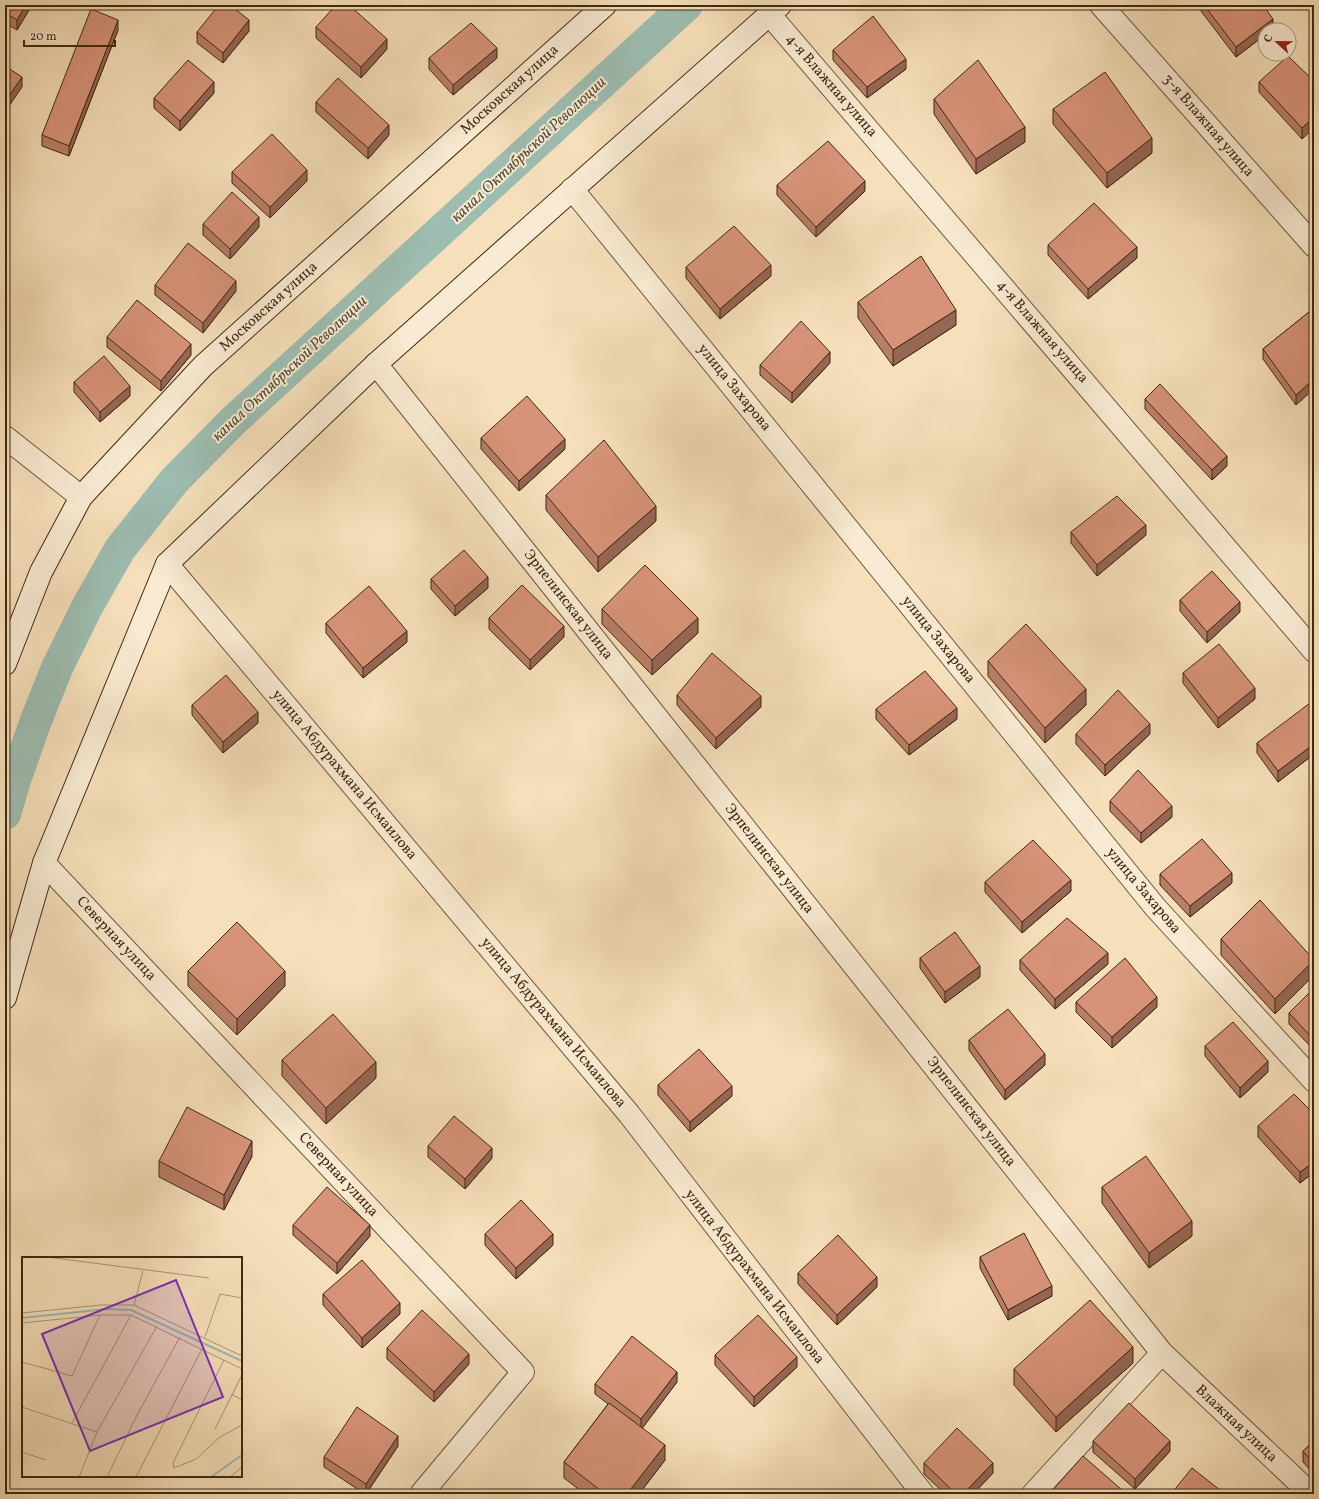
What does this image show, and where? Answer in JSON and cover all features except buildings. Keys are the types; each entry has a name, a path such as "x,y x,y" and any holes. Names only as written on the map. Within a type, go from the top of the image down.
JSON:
{"street":[{"name":"Московская улица","path":"5,664 40,572 81,497 203,366 605,5"},
{"name":"3-я Влажная улица","path":"1101,5 1314,246"},
{"path":"5,998 44,863 167,564 376,364 775,9"},
{"name":"4-я Влажная улица","path":"775,9 1314,651"},
{"name":"улица Захарова","path":"572,189 1154,907 1314,1081"},
{"name":"Эрпелинская улица","path":"376,364 1162,1353"},
{"path":"5,437 81,497"},
{"name":"улица Абдурахмана Исмаилова","path":"167,564 629,1114 923,1494"},
{"name":"Северная улица","path":"44,863 523,1372 421,1494"},
{"path":"1033,1494 1162,1353"},
{"name":"Влажная улица","path":"1162,1353 1311,1494"}],"waterway":[{"name":"канал Октябрьской Революции","path":"5,814 35,723 57,668 87,607 120,549 174,481 233,421 687,5"}]}
